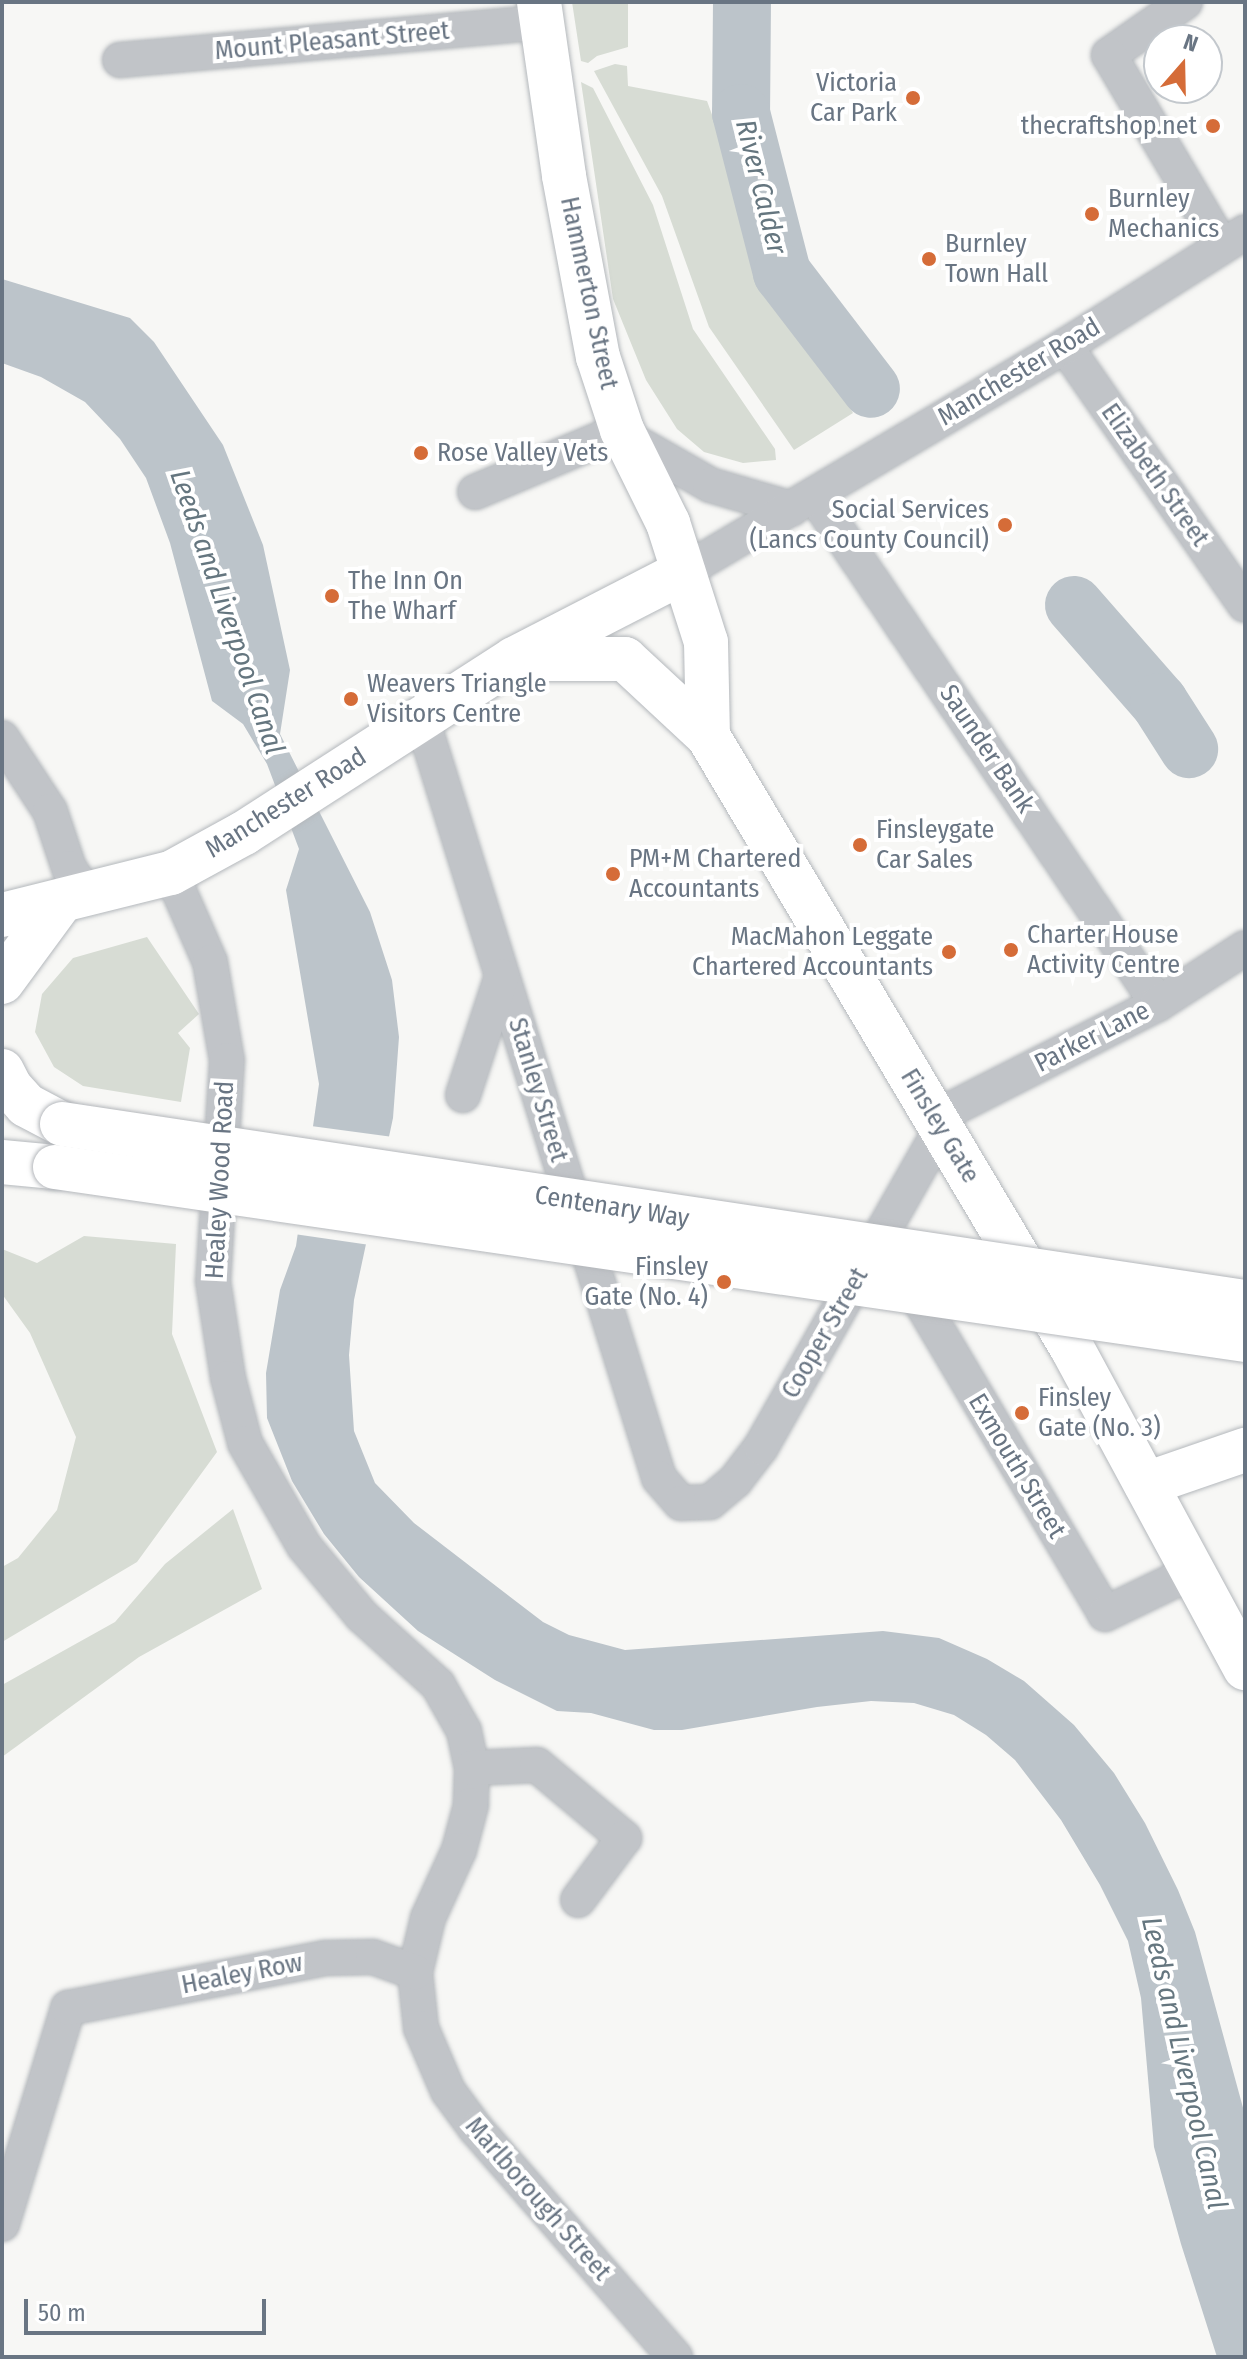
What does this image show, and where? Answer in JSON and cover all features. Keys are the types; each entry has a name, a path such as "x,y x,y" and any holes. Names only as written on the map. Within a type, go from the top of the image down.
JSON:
{"main road":[{"name":"Hammerton Street","path":"541,12 564,176 595,342 624,434 668,523 683,572"},
{"name":"Manchester Road","path":"2,915 171,873 244,833 421,716 514,659 683,572"},
{"name":"Finsley Gate","path":"683,572 706,642 708,736 1072,1348 1245,1668"},
{"path":"514,659 625,659 708,736"},
{"path":"2,982 74,899"},
{"name":"Centenary Way","path":"2,1071 10,1087 26,1105 62,1124 1245,1302"},
{"name":"Centenary Way","path":"2,1162 55,1167 1245,1340"},
{"path":"1146,1484 1245,1450"}],"street":[{"path":"1185,2 1109,55 1233,239"},
{"name":"Mount Pleasant Street","path":"120,60 541,12"},
{"name":"Manchester Road","path":"683,572 1065,346 1233,239"},
{"name":"Elizabeth Street","path":"1065,346 1241,589"},
{"path":"475,492 624,434 710,485 803,502"},
{"name":"Saunder Bank","path":"803,502 1158,1004"},
{"name":"Stanley Street","path":"421,716 659,1478 681,1503"},
{"path":"2,738 50,811 69,868 74,899"},
{"name":"Healey Wood Road","path":"171,873 210,962 227,1060 213,1281 228,1378 245,1443 304,1546 362,1616 438,1685 464,1731 472,1768 471,1805 459,1850 428,1918 415,1972 421,2028"},
{"name":"Parker Lane","path":"938,1123 1158,1004 1245,948"},
{"path":"463,1095 502,976"},
{"name":"Cooper Street","path":"681,1503 710,1502 735,1481 761,1447 881,1234 938,1123"},
{"name":"Exmouth Street","path":"881,1234 1105,1614 1192,1572"},
{"path":"472,1768 537,1765 624,1838 578,1900"},
{"name":"Healey Row","path":"2,2224 68,2008 325,1958 373,1957 415,1972"},
{"name":"Marlborough Street","path":"421,2028 448,2091 476,2129 675,2357"}],"shaded area":[{"path":"572,2 628,2 628,47 597,56 588,63 581,61"},
{"path":"615,64 627,66 628,86 707,101 768,269 853,413 794,450 709,327 662,196 594,71"},
{"path":"581,82 593,88 653,205 693,329 775,449 776,460 743,463 704,452 677,429 646,380 613,299"},
{"path":"147,937 199,1014 178,1033 190,1048 181,1102 83,1086 54,1067 35,1032 42,994 73,958"},
{"path":"84,1236 176,1244 172,1334 217,1452 137,1562 2,1642 2,1567 18,1558 57,1510 76,1437 30,1333 2,1294 2,1249 37,1263"},
{"path":"233,1509 262,1589 139,1657 2,1757 2,1685 115,1622 165,1564"}],"water":[{"name":"Leeds and Liverpool Canal","path":"2,279 130,318 154,342 223,445 263,545 290,670 280,734 370,912 392,980 399,1037 393,1118 354,1300 349,1355 354,1431 375,1483 414,1523 543,1622 569,1635 625,1650 883,1631 939,1638 987,1659 1024,1681 1074,1725 1114,1773 1145,1823 1178,1890 1195,1932 1245,2115 1245,2357 1217,2357 1181,2244 1154,2147 1141,1998 1128,1941 1100,1885 1061,1820 1015,1760 986,1735 954,1715 914,1703 871,1701 817,1707 682,1730 654,1730 591,1713 557,1711 495,1680 418,1631 359,1577 324,1534 292,1481 267,1418 266,1373 280,1290 296,1246 319,1084 286,890 299,849 267,764 243,724 212,701 170,543 146,478 120,439 85,402 41,377 2,363"}],"pier":[{"path":"311,1126 393,1137 370,1245 294,1234"}],"waterway":[{"name":"River Calder","path":"742,2 741,113 782,273 871,389"},
{"name":"River Calder","path":"1074,605 1159,702 1189,749"}],"place":[{"name":"Victoria Car Park","path":"913,98"},
{"name":"thecraftshop.net","path":"1213,126"},
{"name":"Burnley Mechanics","path":"1092,214"},
{"name":"Burnley Town Hall","path":"929,259"},
{"name":"Rose Valley Vets","path":"421,453"},
{"name":"Social Services (Lancs County Council)","path":"1005,525"},
{"name":"The Inn On The Wharf","path":"332,596"},
{"name":"Weavers Triangle Visitors Centre","path":"351,699"},
{"name":"Finsleygate Car Sales","path":"860,845"},
{"name":"PM+M Chartered Accountants","path":"613,874"},
{"name":"Charter House Activity Centre","path":"1011,950"},
{"name":"MacMahon Leggate Chartered Accountants","path":"949,952"},
{"name":"Finsley Gate (No. 4)","path":"724,1282"},
{"name":"Finsley Gate (No. 3)","path":"1022,1413"}]}
